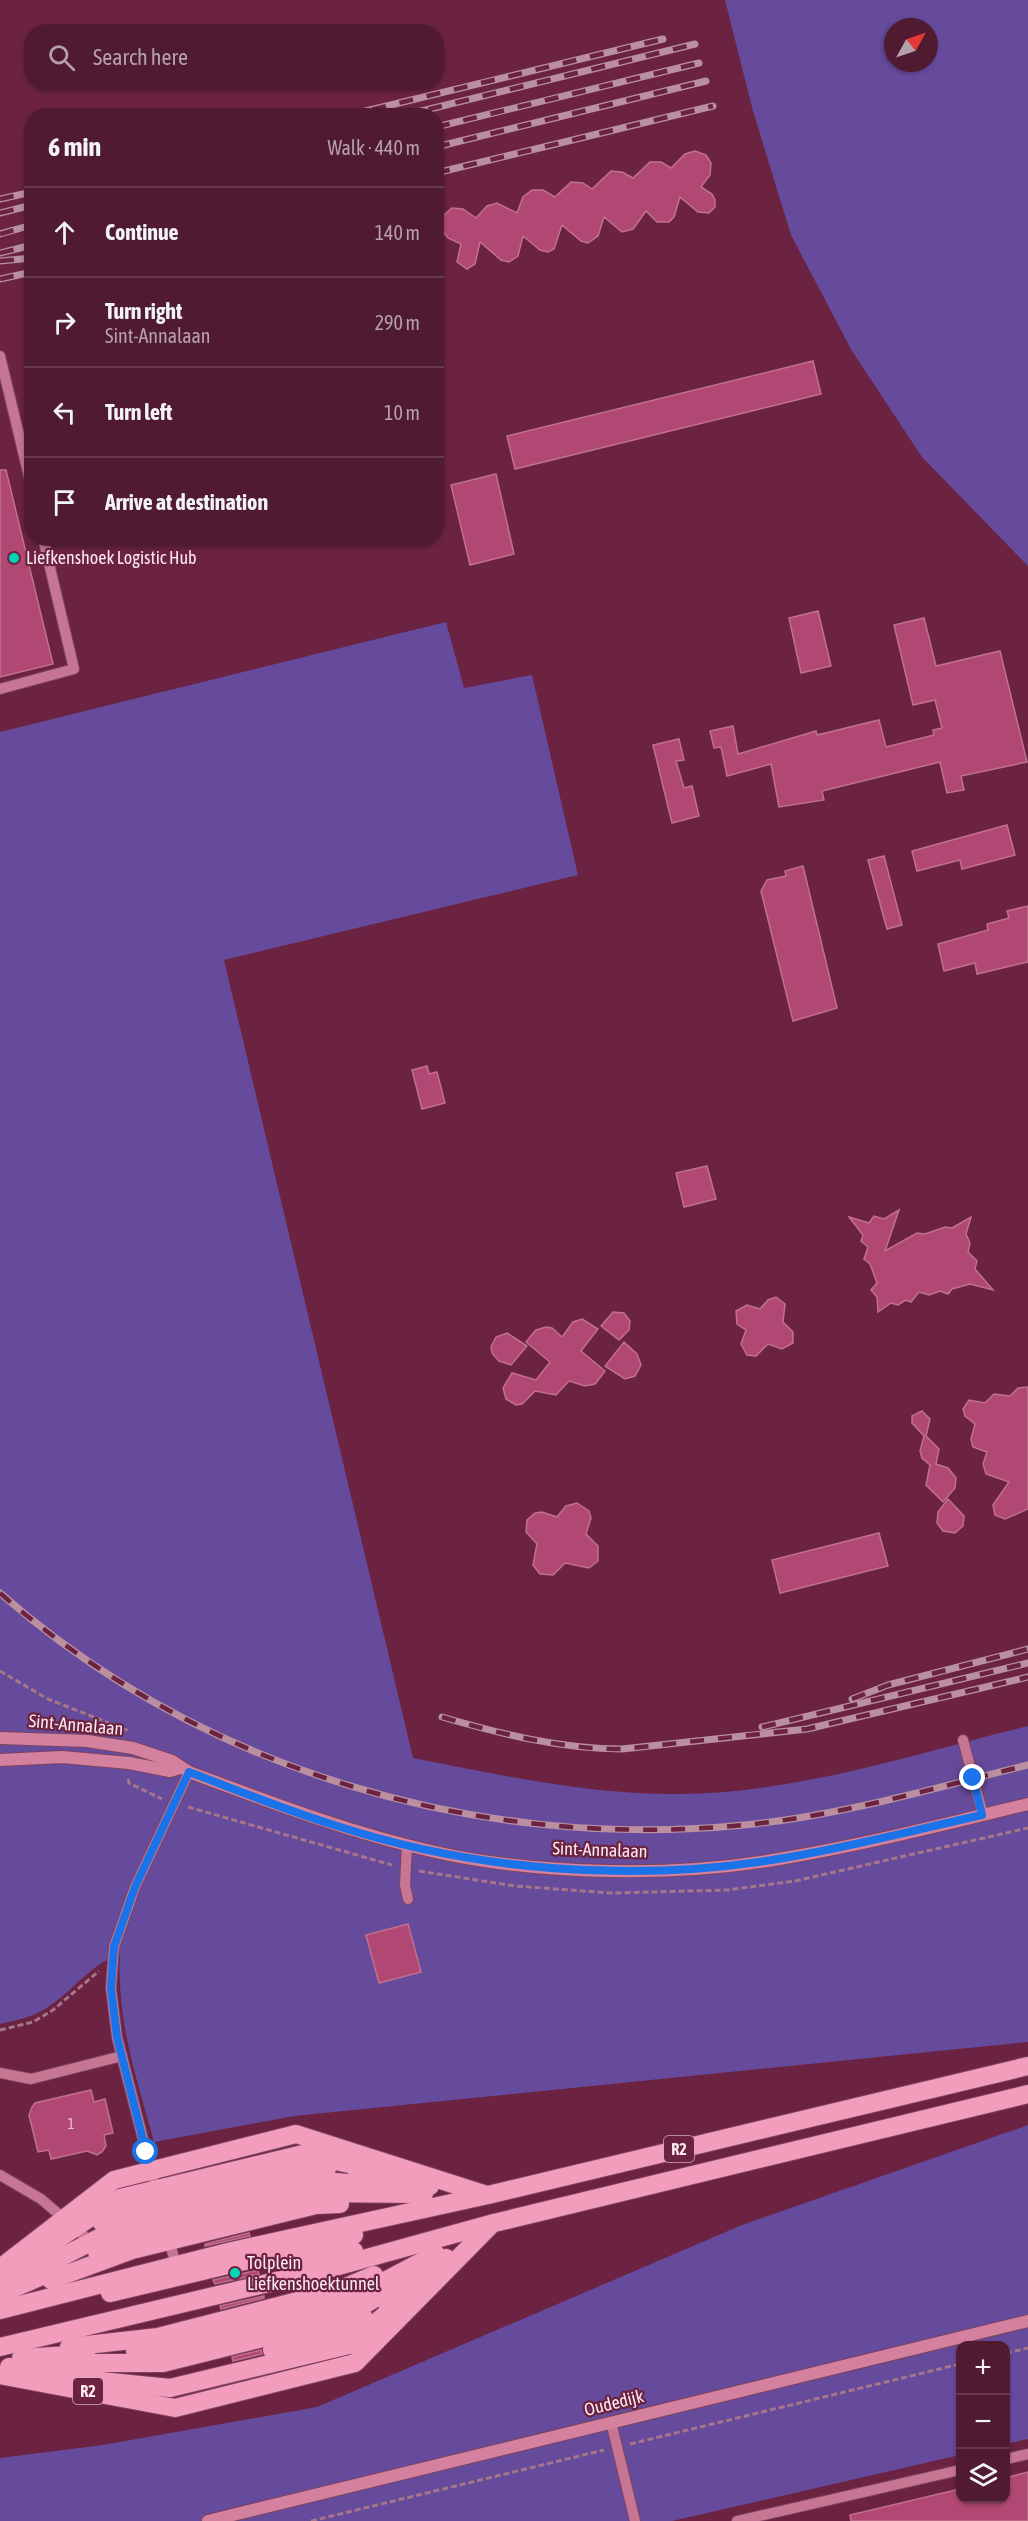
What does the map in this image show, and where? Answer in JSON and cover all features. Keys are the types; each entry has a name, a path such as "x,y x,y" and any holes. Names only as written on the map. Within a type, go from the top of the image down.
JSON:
{"highway":[{"name":"R2","path":"0,2315 102,2251 126,2224 168,2234 326,2243 488,2195 1028,2066"},
{"name":"R2","path":"0,2357 159,2298 328,2255 494,2223 1028,2094"},
{"name":"R2","path":"102,2251 114,2180 296,2134 488,2195"},
{"name":"R2","path":"168,2234 307,2166 488,2195"},
{"name":"R2","path":"0,2277 168,2234 313,2193 488,2195"},
{"name":"R2","path":"0,2283 102,2251 168,2234 488,2195"},
{"name":"R2","path":"0,2310 102,2251 120,2198 168,2234"},
{"name":"R2","path":"0,2357 171,2388 349,2345 494,2223"},
{"name":"R2","path":"0,2357 163,2363 343,2318 494,2223"},
{"name":"R2","path":"0,2357 158,2337 336,2291 494,2223"},
{"name":"R2","path":"0,2375 175,2408 355,2363 494,2223"},
{"name":"R2","path":"0,2268 102,2251"},
{"name":"R2","path":"0,2289 102,2251"},
{"name":"R2","path":"0,2295 102,2251"},
{"name":"R2","path":"0,2300 102,2251"},
{"name":"R2","path":"0,2305 102,2251"}],"street":[{"name":"Sint-Annalaan","path":"0,1738 87,1741 133,1748 172,1761 184,1770 334,1825 407,1845 442,1853 517,1864 602,1870 667,1869 779,1859 1028,1804"},
{"name":"Sint-Annalaan","path":"0,1760 62,1757 129,1763 170,1772 184,1770"},
{"name":"Oudedijk","path":"208,2521 1028,2321"}],"lane":[{"path":"0,356 24,456"},
{"path":"0,688 74,669 45,546"},
{"path":"963,1740 982,1815"},
{"path":"168,2234 122,2055 111,1988 114,1947 135,1887 184,1770"},
{"path":"407,1845 405,1885 408,1899"},
{"path":"0,2073 31,2079 122,2055"},
{"path":"0,2175 41,2199 102,2251"},
{"path":"611,2422 635,2521"},
{"path":"1010,2458 1028,2454"},
{"path":"737,2521 956,2471"}],"path":[{"path":"0,1671 48,1699 130,1731 135,1738 133,1748"},
{"path":"0,2030 33,2022 53,2010 101,1969 113,1962"},
{"path":"1010,2352 1028,2348"},
{"path":"311,2521 956,2365"}],"shaded area":[{"path":"725,0 1028,0 1028,566 922,457 852,351 791,235 753,111"},
{"path":"446,622 464,688 532,675 578,875 224,960 413,1758 578,1788 679,1794 723,1792 768,1787 855,1770 1028,1726 1028,2042 294,2116 154,2142 129,2049 121,2002 120,1954 100,1964 42,2010 25,2018 0,2024 0,732"},
{"path":"1028,2125 1028,2439 1010,2443 1010,2341 956,2341 956,2456 672,2521 0,2521 0,2458 103,2445 317,2407 742,2225"}],"building":[{"path":"695,151 706,155 711,163 710,175 701,187 712,194 715,200 715,207 709,213 698,212 680,197 674,217 669,222 657,222 646,211 633,229 622,232 604,217 598,236 588,243 581,241 562,225 554,249 548,252 540,250 523,236 518,256 509,262 501,260 480,242 475,264 467,269 457,262 461,244 448,238 444,233 444,215 452,208 463,209 476,218 487,206 497,203 517,213 523,197 532,190 543,190 555,197 571,182 583,183 592,189 611,171 622,172 633,178 650,162 661,162 671,168 685,154"},
{"path":"813,361 821,394 515,469 507,436"},
{"name":"Liefkenshoek Logistic Hub","path":"0,470 6,470 53,664 0,677"},
{"path":"496,474 514,554 470,565 451,485"},
{"path":"818,611 831,666 801,673 789,618"},
{"path":"924,618 936,666 1000,651 1027,762 961,776 964,790 947,793 940,762 822,791 824,800 779,807 771,764 727,776 721,747 714,748 710,731 733,726 738,754 816,731 817,735 879,720 886,747 934,735 933,730 942,728 935,700 913,705 894,625"},
{"path":"679,739 684,760 676,761 684,788 692,786 699,816 672,823 653,745"},
{"path":"1007,825 1015,855 962,869 960,860 917,871 912,851"},
{"path":"884,856 902,925 887,929 868,860"},
{"path":"803,866 837,1008 793,1021 761,891 767,880 786,876 785,871"},
{"path":"1028,906 1028,962 977,974 975,963 944,971 938,944 988,930 987,924 1009,918 1007,911"},
{"path":"427,1066 429,1074 437,1072 445,1103 422,1109 412,1070"},
{"path":"707,1166 716,1199 684,1207 676,1173"},
{"path":"899,1210 885,1251 917,1233 925,1234 945,1227 952,1228 971,1217 966,1234 970,1243 968,1252 977,1261 975,1269 993,1290 970,1284 952,1289 948,1294 940,1291 929,1295 919,1292 911,1302 906,1300 898,1305 891,1303 878,1312 877,1297 871,1290 877,1283 870,1264 864,1259 868,1247 861,1241 863,1235 849,1217 869,1223 874,1216 884,1219"},
{"path":"776,1297 785,1304 783,1322 793,1332 793,1343 782,1349 768,1344 756,1356 747,1355 741,1344 746,1330 737,1324 736,1311 747,1305 760,1309 768,1300"},
{"path":"613,1312 624,1313 630,1321 629,1330 619,1340 601,1326"},
{"path":"582,1319 598,1329 581,1351 605,1371 595,1384 585,1386 569,1381 556,1395 535,1391 522,1404 516,1405 506,1399 503,1388 512,1373 536,1380 550,1362 526,1342 536,1330 552,1328 562,1337 573,1322"},
{"path":"507,1333 527,1346 511,1365 499,1361 492,1353 491,1347 496,1337"},
{"path":"624,1342 637,1354 641,1365 635,1376 625,1379 605,1366"},
{"path":"1028,1387 1028,1509 1005,1519 995,1515 993,1505 1009,1482 986,1474 983,1464 987,1452 973,1447 971,1439 975,1424 965,1416 963,1409 969,1400 985,1403 994,1394 1010,1396 1018,1388"},
{"path":"922,1411 930,1419 926,1436 939,1449 936,1464 948,1468 956,1478 955,1488 943,1502 926,1485 930,1465 922,1458 920,1451 924,1436 912,1423 912,1416"},
{"path":"948,1499 964,1516 963,1526 955,1533 943,1531 937,1523 938,1512"},
{"path":"577,1503 589,1511 591,1518 586,1534 598,1546 598,1561 589,1568 565,1563 553,1575 540,1574 533,1565 537,1544 526,1532 527,1520 535,1513 542,1512 557,1517 566,1506"},
{"path":"879,1533 888,1566 780,1593 772,1560"},
{"path":"408,1924 421,1972 379,1983 366,1935"},
{"path":"91,2090 94,2102 105,2099 113,2133 104,2135 106,2146 102,2152 97,2155 87,2151 51,2159 49,2150 38,2152 29,2115 35,2103"},
{"path":"249,2233 250,2236 205,2246 205,2244"},
{"path":"258,2270 259,2274 215,2284 213,2280"},
{"path":"264,2296 264,2298 221,2309 220,2306"},
{"path":"261,2350 262,2354 233,2361 232,2357"},
{"path":"1028,2472 1028,2521 851,2521 850,2515 956,2490 956,2503 1010,2503 1010,2477"}],"railway":[{"path":"378,108 663,39"},
{"path":"434,108 695,44"},
{"path":"444,125 699,63"},
{"path":"444,145 706,81"},
{"path":"444,171 713,106"},
{"path":"0,199 24,194"},
{"path":"0,213 24,207"},
{"path":"0,234 24,227"},
{"path":"0,253 24,247"},
{"path":"0,261 24,259"},
{"path":"0,279 24,274"},
{"path":"0,1593 79,1655 164,1708 254,1751 348,1785 445,1810 544,1825 644,1830 744,1825 851,1808 1028,1765"},
{"path":"852,1699 888,1685 1028,1649"},
{"path":"762,1727 1028,1663"},
{"path":"442,1717 531,1739 576,1746 622,1749 807,1729 1028,1677"}],"place":[{"name":"Liefkenshoek Logistic Hub","path":"14,558"},
{"name":"Tolplein Liefkenshoektunnel","path":"235,2273"}],"route":[{"path":"146,2152 117,2037 111,1988 114,1947 135,1887 189,1772 334,1825 391,1841 494,1862 602,1870 721,1866 779,1859 982,1815 973,1778"}]}
